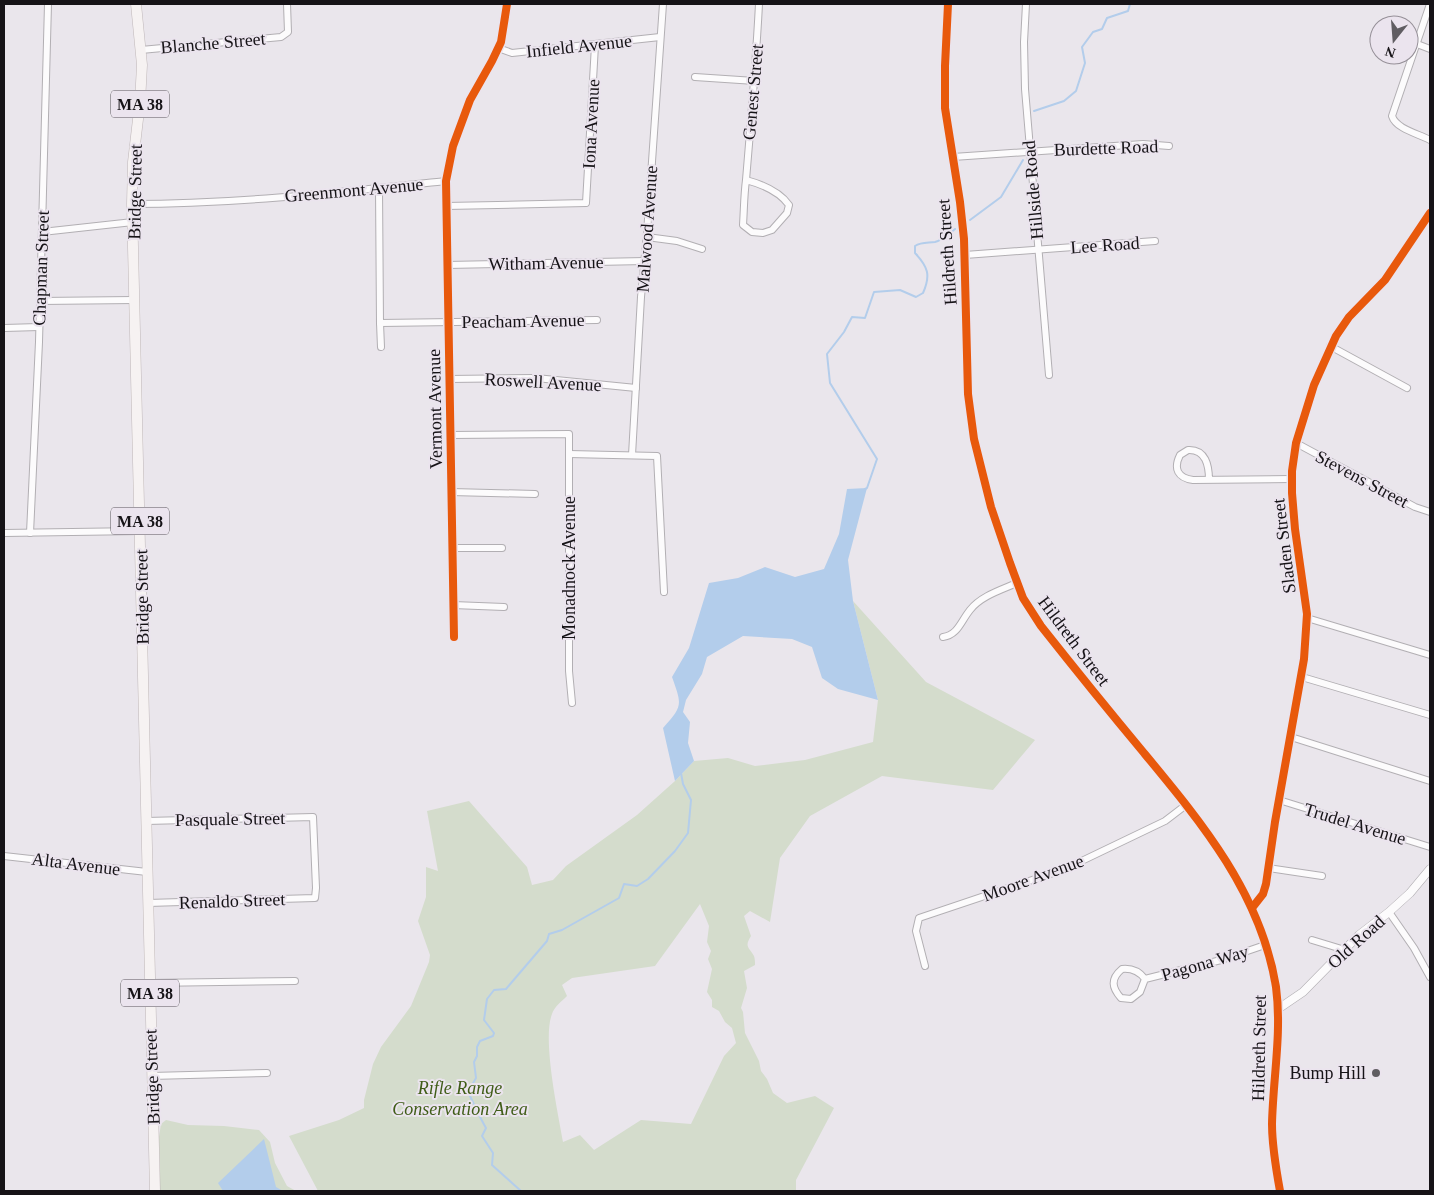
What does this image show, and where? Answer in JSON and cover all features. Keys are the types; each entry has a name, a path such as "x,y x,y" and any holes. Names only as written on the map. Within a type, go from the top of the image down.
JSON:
{"main road":[{"name":"Bridge Street","path":"136,4 141,50 141,90 133,162 132,204 155,1191"}],"street":[{"name":"Chapman Street","path":"30,533 40,301 48,4"},
{"name":"Blanche Street","path":"141,50 281,37 288,32 287,4"},
{"name":"Greenmont Avenue","path":"132,204 170,204 446,181 453,146 470,100 501,42 507,4"},
{"name":"Malwood Avenue","path":"632,455 663,4"},
{"name":"Genest Street","path":"746,180 759,184 784,198 788,205 788,214 772,230 763,233 752,232 744,225 746,180 755,81 759,4"},
{"name":"Hildreth Street","path":"948,4 946,108 960,202 965,255 968,394 974,439 991,507 1023,598 1041,626 1186,805 1238,880 1252,908 1265,945 1276,987 1278,1041 1272,1126 1274,1158 1280,1191"},
{"name":"Hillside Road","path":"1026,4 1024,42 1025,89 1049,375"},
{"path":"1419,35 1430,4"},
{"name":"Infield Avenue","path":"498,48 512,53 660,37"},
{"name":"Iona Avenue","path":"446,206 586,203 595,45"},
{"path":"1409,65 1393,110 1393,118 1399,125 1430,140"},
{"path":"695,77 755,81"},
{"name":"Burdette Road","path":"953,157 1143,144 1169,146"},
{"name":"Vermont Avenue","path":"446,181 454,637"},
{"path":"379,188 381,347"},
{"name":"Sladen Street","path":"1252,908 1263,894 1302,677 1307,618 1295,529 1292,479 1296,443 1314,384 1330,346 1342,326 1385,280 1430,213"},
{"path":"42,232 133,222"},
{"path":"647,237 676,241 702,249"},
{"name":"Lee Road","path":"965,255 1155,241"},
{"name":"Witham Avenue","path":"447,265 645,261"},
{"path":"40,301 134,300"},
{"name":"Peacham Avenue","path":"380,323 597,320"},
{"path":"4,328 39,327"},
{"path":"1330,346 1407,388"},
{"name":"Roswell Avenue","path":"450,379 536,378 636,388"},
{"name":"Monadnock Avenue","path":"450,435 569,434 569,671 572,703"},
{"name":"Stevens Street","path":"1296,443 1415,507 1430,512"},
{"path":"1209,480 1207,461 1200,452 1188,450 1180,455 1176,467 1178,472 1182,477 1193,480 1209,480 1292,479"},
{"path":"569,454 657,456 664,592"},
{"path":"452,492 535,494"},
{"path":"4,533 140,531"},
{"path":"452,548 502,548"},
{"path":"943,637 953,634 970,610 982,600 1017,583"},
{"path":"453,605 504,607"},
{"path":"1307,618 1430,655"},
{"path":"1302,677 1430,715"},
{"path":"1291,737 1430,781"},
{"name":"Trudel Avenue","path":"1279,800 1430,847"},
{"name":"Moore Avenue","path":"926,966 916,931 919,918 1065,869 1165,821 1186,805"},
{"name":"Pasquale Street","path":"146,821 313,817 315,898"},
{"name":"Alta Avenue","path":"4,856 147,872"},
{"path":"1268,868 1322,876"},
{"name":"Old Road","path":"1278,1009 1303,992 1365,930 1410,893 1430,869"},
{"name":"Renaldo Street","path":"148,903 315,898"},
{"path":"1389,912 1414,948 1430,977"},
{"path":"1312,940 1345,950"},
{"name":"Pagona Way","path":"1144,979 1220,960 1265,945"},
{"name":"Pagona Way","path":"1122,969 1134,970 1144,979 1140,992 1131,999 1121,998 1113,988 1114,980 1122,969"},
{"path":"149,983 295,981"},
{"path":"151,1076 267,1073"}],"green space":[{"name":"Rifle Range Conservation Area","path":"853,601 926,682 1035,740 993,790 882,776 810,816 780,858 770,922 750,911 744,916 751,936 748,945 754,956 755,965 744,971 747,988 741,1008 745,1033 759,1061 761,1071 773,1093 787,1103 815,1096 834,1108 796,1180 796,1191 318,1191 289,1136 339,1120 364,1108 364,1100 373,1064 381,1047 411,1006 429,962 430,955 418,921 426,897 426,867 438,871 427,811 469,801 527,867 532,885 553,880 566,866 637,815 694,761 728,758 755,766 805,760 873,742 878,700","holes":["700,904 709,926 707,942 711,951 708,959 712,969 707,992 712,1000 712,1007 719,1011 725,1022 732,1028 736,1043 724,1056 691,1124 641,1120 594,1150 580,1135 563,1142 552,1076 549,1040 549,1025 553,1011 567,996 562,985 572,978 655,966"]},
{"path":"166,1120 188,1125 224,1126 259,1130 270,1142 275,1163 287,1186 296,1191 160,1191 159,1137 161,1124"}],"water":[{"path":"867,488 848,560 853,601 878,700 838,689 822,678 812,647 792,639 743,636 707,657 702,674 686,700 683,712 690,722 688,743 694,761 675,781 663,728 674,715 679,705 678,694 672,677 689,648 709,583 738,578 765,567 795,577 824,569 839,534 847,489"},
{"path":"264,1139 276,1187 283,1191 223,1191 218,1183"}],"waterway":[{"path":"1034,111 1064,101 1076,91 1085,63 1082,47 1093,32 1102,29 1107,18 1128,11 1130,4"},
{"path":"970,220 1001,197 1023,160"},
{"path":"865,489 877,459 830,383 827,354 844,332 852,317 865,318 874,292 900,290 916,297 923,293 927,281 927,272 915,253 915,246 938,241 955,229"},
{"path":"521,1191 492,1165 493,1153 482,1136 486,1128 468,1092 476,1078 474,1062 477,1056 477,1047 480,1041 493,1036 494,1033 484,1020 487,999 494,990 506,989 547,941 549,934 562,930 619,898 624,884 637,886 648,879 675,851 688,833 691,800 683,784 681,773"}],"cycle path":[{"path":"454,637 446,181 453,146 470,100 501,42 507,4"},
{"path":"948,4 945,108 964,239 968,394 974,439 991,507 1023,598 1041,626 1166,779 1207,833 1226,861 1257,921 1268,953 1278,1004 1278,1038 1272,1124 1273,1149 1280,1191"},
{"path":"1252,908 1263,894 1266,884 1304,659 1307,614 1292,493 1292,471 1296,443 1314,385 1336,336 1349,317 1385,280 1430,213"}],"place":[{"name":"Bump Hill","path":"1376,1073"}]}
